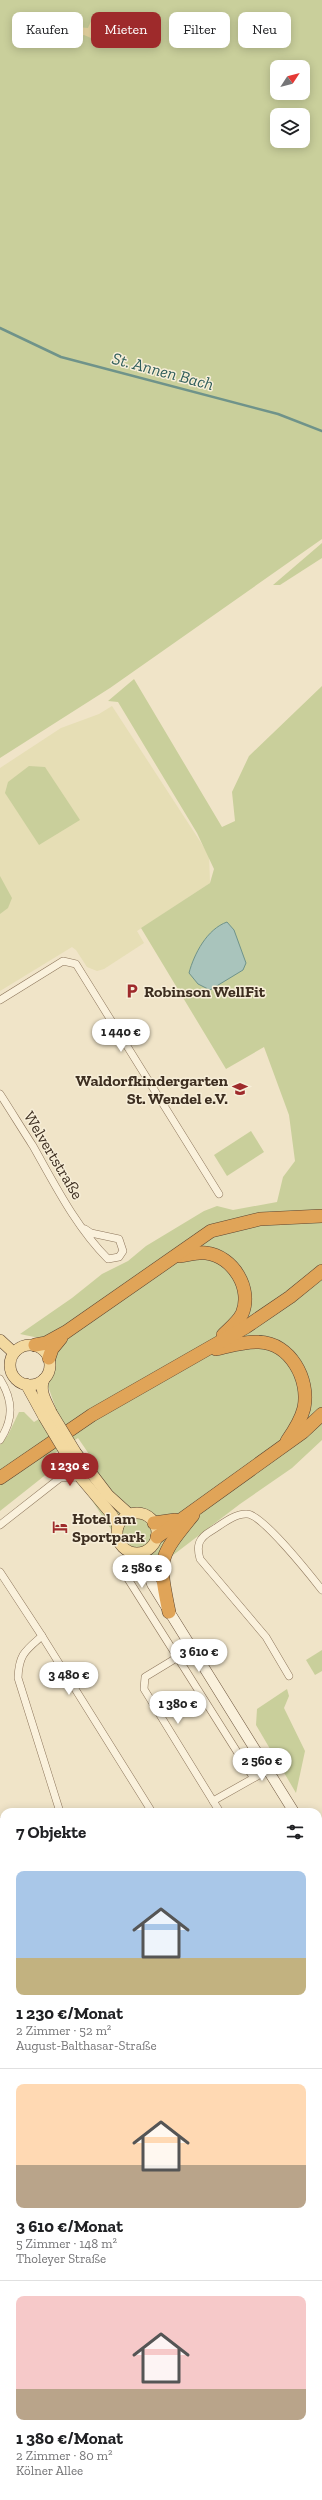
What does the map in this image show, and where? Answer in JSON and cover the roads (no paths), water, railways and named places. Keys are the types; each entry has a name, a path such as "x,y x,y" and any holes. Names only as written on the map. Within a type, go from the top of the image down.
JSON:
{"highway":[{"path":"35,1345 46,1343 66,1332 211,1231 237,1223 260,1219 322,1216"},
{"path":"176,1256 207,1253 220,1257 231,1265 239,1275 243,1286 245,1301 242,1314 204,1353"},
{"path":"0,1478 92,1414 204,1353 290,1297 322,1271"},
{"path":"49,1358 52,1349 66,1332"},
{"path":"204,1353 259,1342 276,1347 291,1358 302,1378 305,1394 302,1414 286,1444"},
{"path":"157,1537 179,1519 200,1506 303,1432 322,1414"},
{"path":"169,1612 161,1571 163,1556 170,1544 200,1506"},
{"path":"154,1522 179,1519"}],"main road":[{"path":"0,1340 14,1353"},
{"path":"47,1414 42,1385 50,1369 49,1358 41,1348 35,1345 25,1345 14,1353 11,1359 12,1372 15,1378 26,1384 47,1414 69,1453 80,1478 112,1515 118,1526 117,1538 124,1549 129,1552 141,1553 152,1547 157,1537 154,1522 143,1514 129,1514 108,1495 69,1453"},
{"path":"26,1384 39,1382 44,1379"},
{"path":"118,1526 129,1514"},
{"path":"141,1553 152,1584 292,1808"}],"street":[{"path":"0,1000 62,961 76,964 219,1194"},
{"name":"Welvertstraße","path":"0,1094 52,1183 85,1229 108,1259 119,1257 123,1251 120,1239 91,1233 85,1229"},
{"path":"0,1379 8,1391 11,1403 10,1416 6,1431 0,1440"},
{"path":"0,1524 60,1478 69,1453"},
{"path":"60,1478 80,1478"},
{"path":"289,1676 266,1637 200,1559 197,1548 199,1541 207,1534 240,1514 248,1514 256,1517 301,1563 322,1590"},
{"path":"0,1572 42,1636 150,1808"},
{"path":"128,1579 253,1776"},
{"path":"42,1636 26,1650 18,1662 18,1678 59,1808"},
{"path":"178,1656 146,1677 144,1689 217,1808"},
{"path":"213,1801 253,1776 268,1770"}],"water":[{"path":"227,922 234,930 246,963 243,970 210,990 198,984 189,973 194,958 202,943 213,930"}],"waterway":[{"name":"St. Annen Bach","path":"0,328 61,357 278,414 322,431"}],"place":[{"name":"Robinson WellFit","path":"132,991"},
{"name":"Waldorfkindergarten St. Wendel e.V.","path":"240,1089"},
{"name":"Hotel am Sportpark","path":"60,1527"}]}
